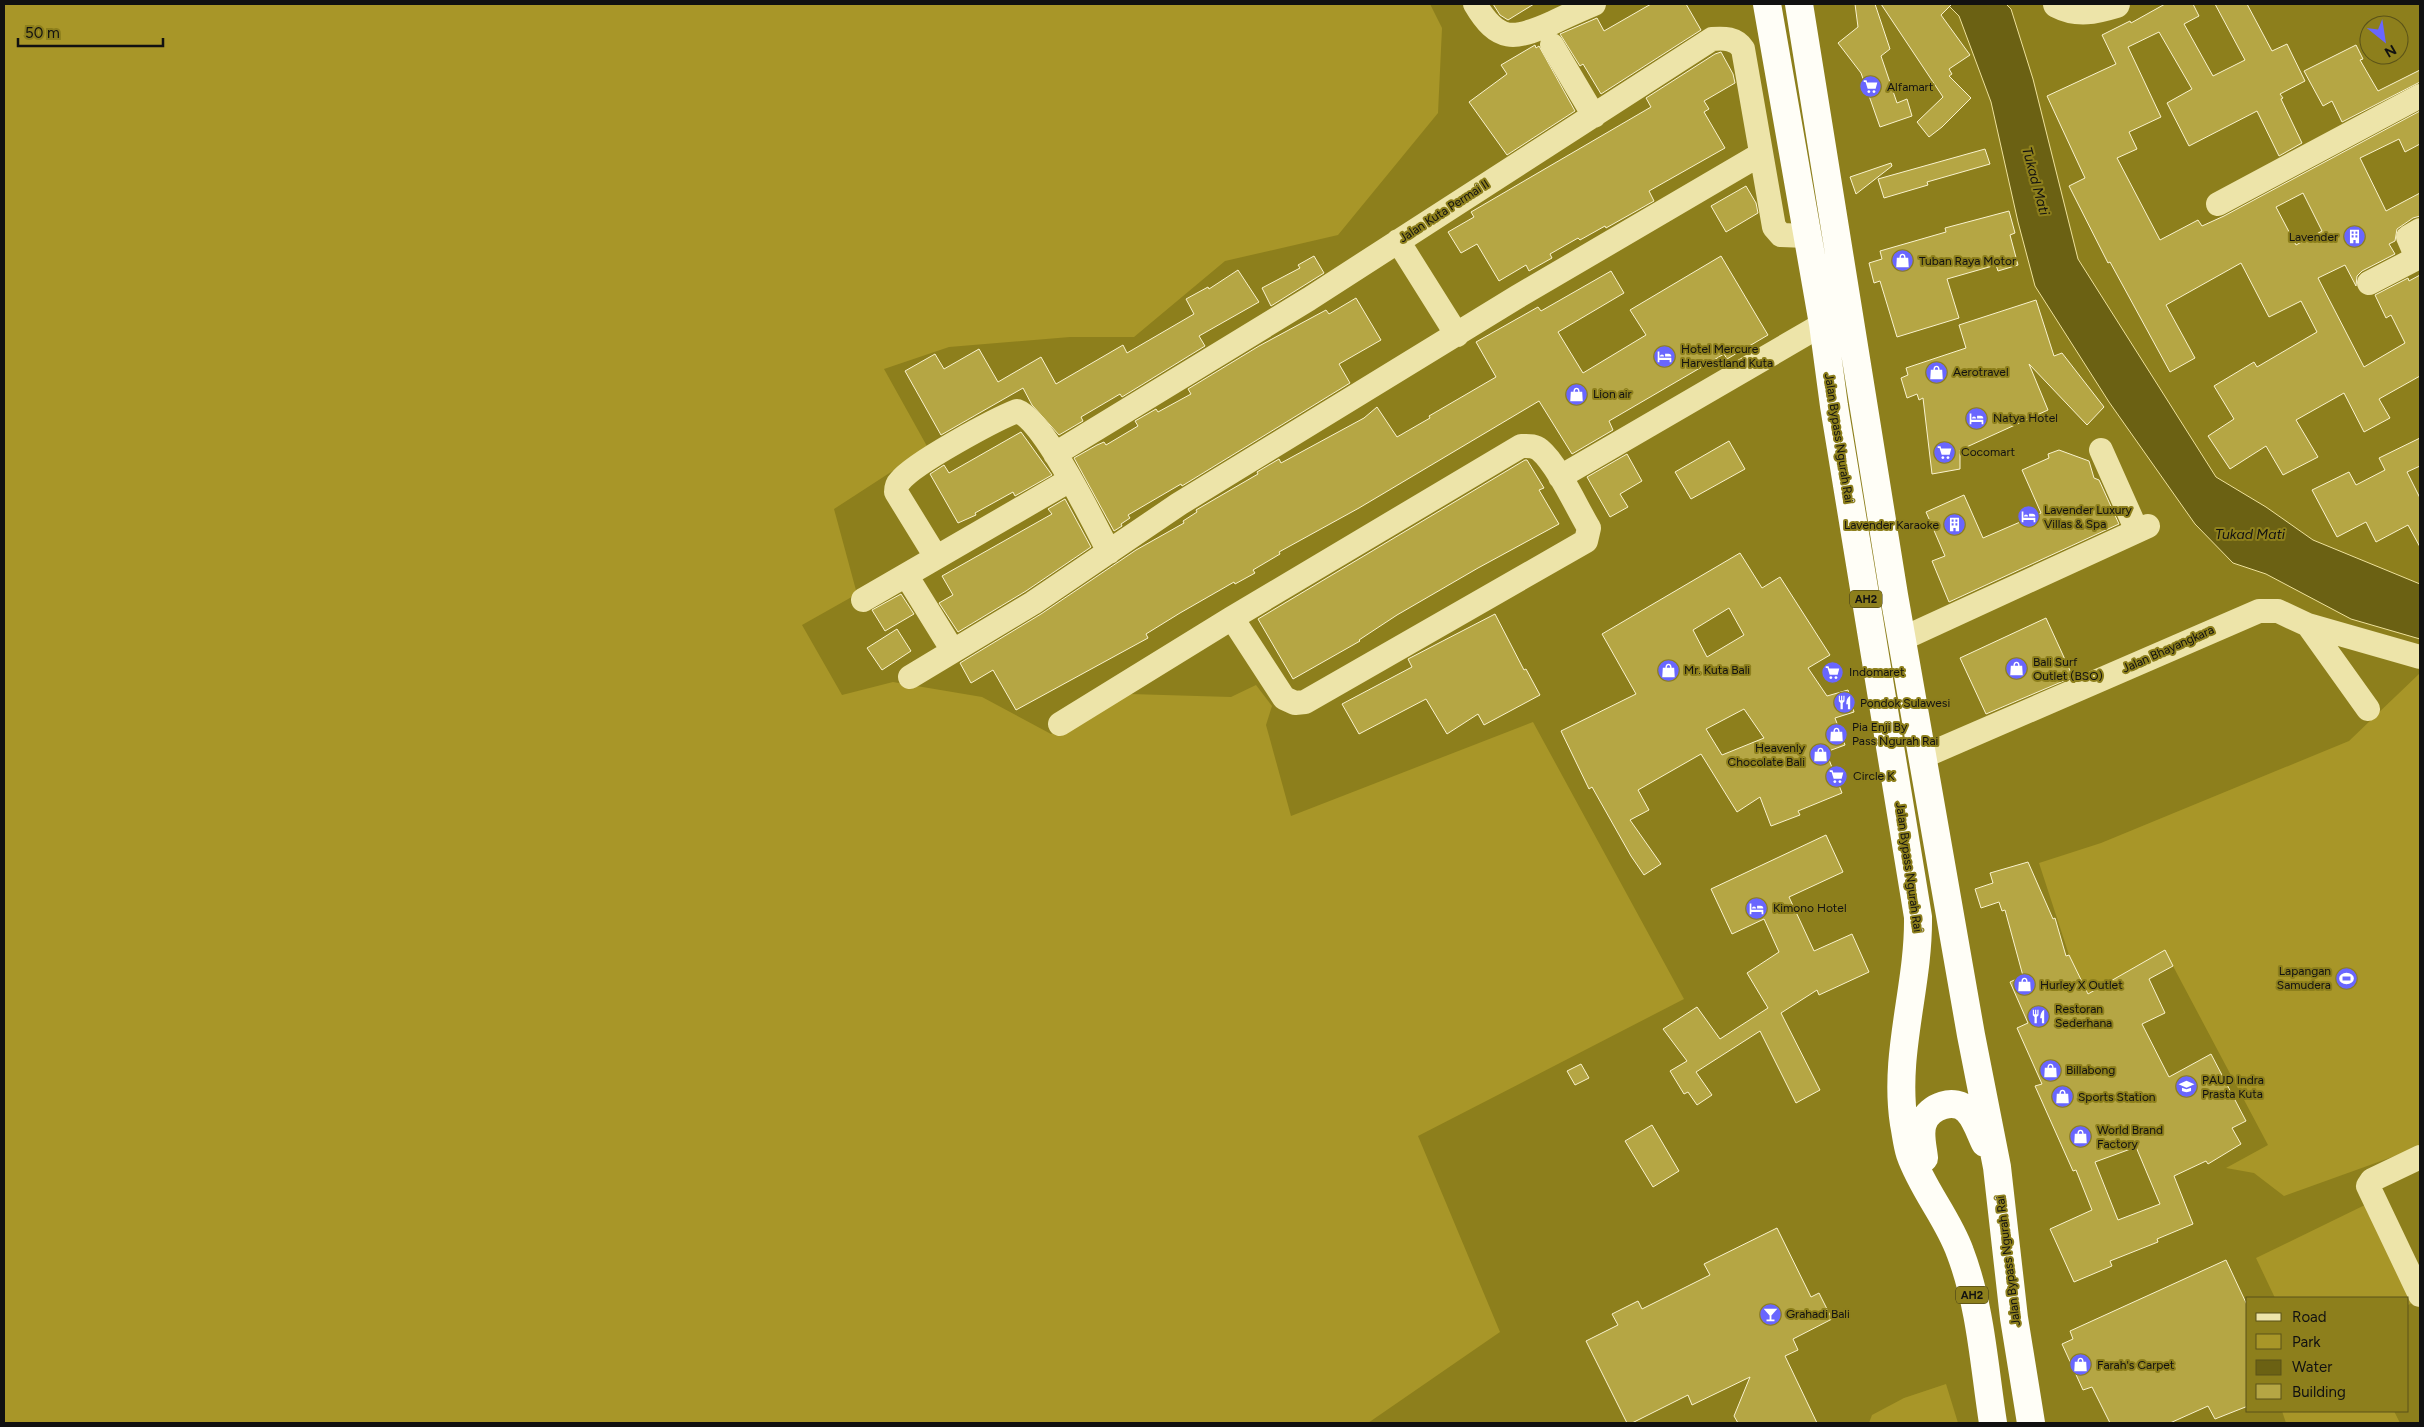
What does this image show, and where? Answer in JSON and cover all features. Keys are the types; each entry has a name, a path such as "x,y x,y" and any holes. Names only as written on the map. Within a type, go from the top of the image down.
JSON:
{"highway":[{"name":"Jalan Bypass Ngurah Rai","path":"1767,4 1823,324 1835,416 1918,917 1919,948 1905,1031 1901,1095 1910,1154 1951,1231 1967,1274 1976,1309 1993,1423"},
{"name":"Jalan Bypass Ngurah Rai","path":"1798,4 1922,757 1970,1034 1984,1094 1997,1167 2014,1318 2031,1423"},
{"path":"1929,1192 1922,1142 1922,1124 1931,1110 1939,1107 1955,1104 1964,1107 1970,1112 1997,1167"}],"street":[{"path":"1475,4 1490,25 1500,32 1512,36 1526,35 1594,4"},
{"path":"2057,4 2080,11 2093,11 2116,4"},
{"name":"Jalan Kuta Permai II","path":"1055,454 1309,299 1712,39 1731,40 1739,43 1743,49 1774,227 1782,235 1807,236"},
{"path":"1552,45 1594,116"},
{"path":"2218,204 2420,96"},
{"path":"910,677 1033,603 1179,504 1564,269 1761,154"},
{"path":"2369,284 2419,261 2408,237 2420,230"},
{"path":"1398,241 1457,335"},
{"path":"1560,477 1823,324"},
{"path":"936,557 896,492 898,483 940,453 1017,411 1026,414 1055,454 1109,552"},
{"path":"1060,724 1232,618 1521,446 1532,446 1540,450 1560,477 1589,528 1586,541 1305,702 1294,702 1284,698 1232,618"},
{"path":"1902,639 2143,529 2101,450"},
{"path":"863,600 1070,480"},
{"path":"906,575 953,650"},
{"name":"Jalan Bhayangkara","path":"1922,757 2246,615 2268,609 2278,611 2308,624 2420,658"},
{"path":"2308,624 2368,709"},
{"path":"2420,1157 2372,1180 2368,1186 2420,1295"}],"green space":[{"path":"4,4 1430,4 1442,28 1438,113 1338,235 1225,261 1134,337 1070,337 949,347 884,369 928,448 834,509 857,594 802,625 842,695 893,682 982,697 1051,734 1130,694 1231,697 1256,685 1272,706 1266,725 1291,816 1533,722 1684,999 1418,1136 1500,1332 1368,1423 4,1423"},
{"path":"2419,674 2420,1147 2284,1196 2254,1173 2226,1168 2268,1145 2165,951 2088,994 2069,955 2039,863 2101,843 2349,741"},
{"path":"2369,1203 2414,1302 2409,1304 2409,1297 2275,1297 2256,1258"},
{"path":"1946,1384 1958,1423 1869,1423 1872,1415 1904,1398"},
{"path":"2282,1412 2394,1412 2400,1423 2286,1423"}],"water":[{"name":"Tukad Mati","path":"1947,4 2006,4 2011,9 2033,79 2078,259 2216,477 2266,507 2313,540 2420,584 2420,639 2351,619 2266,574 2233,563 2195,524 2109,402 2035,286 2018,222 1991,102 1959,16"}],"building":[{"path":"1493,4 1534,4 1508,20 1500,15"},
{"path":"1651,4 1686,4 1701,30 1601,94 1583,64 1580,66 1560,34 1597,18 1604,31"},
{"path":"1855,4 1875,4 1890,49 1881,56 1897,103 1907,99 1912,116 1880,127 1861,73 1838,43 1858,27"},
{"path":"1881,4 1952,4 1941,15 1970,55 1949,69 1952,74 1949,76 1971,98 1942,127 1929,137 1917,122 1943,97"},
{"path":"2165,4 2193,4 2199,16 2184,24 2213,76 2245,60 2215,4 2247,4 2272,51 2287,44 2305,81 2280,94 2302,143 2279,156 2257,111 2189,146 2167,103 2192,89 2159,32 2128,47 2161,117 2129,132 2137,149 2117,158 2160,240 2198,220 2202,226 2224,216 2420,111 2420,144 2405,152 2399,139 2360,158 2386,211 2420,193 2420,216 2413,218 2397,229 2395,241 2389,244 2395,254 2362,271 2357,276 2356,286 2345,265 2318,278 2364,367 2405,343 2391,315 2386,318 2375,295 2408,278 2409,281 2420,275 2420,376 2379,399 2390,418 2364,432 2344,393 2296,420 2318,457 2283,475 2266,446 2230,469 2208,436 2234,419 2214,386 2254,362 2257,367 2317,332 2301,301 2269,317 2241,263 2166,305 2195,358 2170,372 2110,262 2108,263 2069,186 2085,178 2047,96 2116,64 2102,35 2130,21 2131,23","holes":["2303,193 2322,231 2296,245 2276,207"]},
{"path":"1535,45 1536,48 1539,46 1575,111 1507,155 1469,102 1507,74 1501,65"},
{"path":"2356,45 2359,51 2359,65 2363,65 2378,91 2420,70 2420,82 2342,122 2332,101 2323,106 2304,71"},
{"path":"1721,52 1733,74 1735,83 1704,101 1709,109 1704,112 1725,148 1649,191 1654,201 1606,228 1605,226 1580,240 1578,238 1550,254 1552,258 1529,271 1526,265 1499,281 1477,244 1461,253 1448,232 1474,217 1471,212 1651,107 1646,98"},
{"path":"1985,149 1990,164 1927,182 1928,185 1884,198 1878,179"},
{"path":"1891,163 1892,166 1856,194 1850,177"},
{"path":"1746,186 1756,203 1758,213 1726,232 1711,206"},
{"path":"2009,211 2015,233 2010,235 2018,265 1998,271 1996,265 1947,279 1959,318 1897,337 1880,281 1874,283 1869,263 1882,259 1880,251 1946,232 1945,228"},
{"path":"1314,256 1324,273 1271,306 1262,288 1300,268 1298,265"},
{"path":"1721,256 1768,335 1727,359 1724,354 1609,421 1613,430 1572,454 1539,401 1359,508 1279,552 1280,554 1253,570 1255,573 1235,584 1234,582 1146,634 1148,638 1016,710 993,670 971,683 960,663 1041,614 1136,550 1184,523 1183,521 1197,512 1196,510 1258,474 1257,472 1279,459 1281,463 1364,418 1377,407 1397,437 1496,377 1476,342 1538,307 1541,311 1611,271 1624,293 1558,332 1583,373 1646,335 1630,310"},
{"path":"1238,270 1259,302 1199,336 1205,346 1122,397 1120,394 1081,417 1083,421 1059,435 1032,405 1023,388 941,435 905,371 935,354 944,369 979,349 998,382 1041,357 1056,384 1123,345 1127,353 1194,314 1186,299 1208,287 1209,289"},
{"path":"1356,298 1381,340 1339,364 1350,383 1182,486 1181,484 1128,515 1130,518 1114,531 1074,458 1104,442 1106,445 1138,426 1135,421 1156,409 1158,412 1191,394 1188,389 1259,346 1326,310 1329,314"},
{"path":"2036,300 2054,356 2062,353 2104,407 2087,425 2029,364 2048,410 1960,450 1960,469 1932,474 1923,398 1919,400 1917,394 1907,398 1901,378 1908,375 1906,368 1966,348 1959,325"},
{"path":"1021,432 1052,475 1015,496 1013,492 975,513 976,515 958,523 930,474 944,465 949,473"},
{"path":"2420,438 2420,466 2407,472 2420,498 2420,547 2408,525 2376,542 2366,522 2337,537 2312,490 2349,472 2356,485 2385,470 2379,458"},
{"path":"1729,441 1745,469 1691,499 1675,472"},
{"path":"2059,450 2089,461 2094,478 2099,480 2119,524 1949,602 1932,561 1945,556 1926,512 1964,495 1983,538 2041,513 2022,470 2049,458 2048,454"},
{"path":"1627,454 1642,481 1620,494 1628,507 1610,517 1587,477"},
{"path":"1527,460 1544,488 1539,490 1559,524 1397,615 1360,641 1293,679 1258,619"},
{"path":"1065,499 1091,547 1026,591 958,632 939,603 953,595 942,576 1052,514 1048,509"},
{"path":"1740,553 1762,588 1780,577 1830,655 1808,668 1827,696 1848,690 1854,712 1835,718 1845,745 1826,752 1842,793 1798,811 1800,815 1771,826 1760,797 1737,812 1701,754 1638,790 1649,810 1630,820 1661,864 1644,875 1631,856 1592,787 1589,789 1561,731 1636,694 1602,634","holes":["1729,608 1744,635 1707,657 1693,630","1744,709 1764,738 1722,755 1706,729"]},
{"path":"901,594 914,614 885,631 872,610"},
{"path":"1495,614 1524,670 1526,669 1540,695 1484,725 1478,714 1447,734 1426,699 1359,734 1342,704 1412,667 1408,659"},
{"name":"Bali Surf Outlet (BSO)","path":"2046,618 2073,677 1986,714 1960,658"},
{"path":"897,629 911,651 882,670 867,648"},
{"path":"1826,835 1843,872 1789,897 1814,951 1852,934 1869,972 1819,995 1817,990 1781,1013 1820,1090 1796,1103 1760,1031 1696,1072 1712,1095 1697,1105 1688,1092 1684,1094 1670,1071 1687,1061 1663,1029 1697,1007 1720,1039 1768,1008 1747,973 1779,952 1764,919 1732,934 1711,889"},
{"path":"2028,862 2053,919 2055,918 2066,956 2069,955 2088,994 2165,950 2173,966 2149,979 2165,1013 2142,1024 2169,1077 2211,1054 2246,1121 2232,1128 2241,1144 2208,1164 2206,1161 2174,1176 2193,1224 2157,1239 2158,1242 2110,1261 2112,1266 2074,1282 2050,1229 2092,1210 2076,1170 2073,1171 2035,1086 2042,1084 2017,1028 2028,1023 2010,982 2023,976 2005,910 2002,911 1999,902 1981,908 1975,889 1993,883 1990,873","holes":["2136,1147 2160,1204 2118,1220 2095,1162"]},
{"path":"1581,1064 1589,1078 1575,1085 1567,1071"},
{"path":"1652,1125 1679,1171 1653,1187 1625,1141"},
{"path":"1777,1228 1811,1297 1819,1293 1832,1319 1793,1339 1798,1350 1785,1356 1817,1423 1738,1423 1734,1416 1750,1377 1692,1405 1688,1395 1632,1423 1627,1423 1586,1341 1618,1325 1612,1314 1638,1301 1642,1309 1710,1275 1704,1264"},
{"path":"2226,1260 2246,1303 2246,1407 2215,1419 2208,1406 2170,1423 2110,1423 2092,1387 2083,1390 2062,1344 2073,1339 2070,1331"}],"place":[{"name":"Alfamart","path":"1871,87"},
{"name":"Lavender","path":"2354,237"},
{"name":"Tuban Raya Motor","path":"1903,261"},
{"name":"Hotel Mercure Harvestland Kuta","path":"1665,356"},
{"name":"Aerotravel","path":"1937,372"},
{"name":"Lion air","path":"1577,394"},
{"name":"Natya Hotel","path":"1977,418"},
{"name":"Cocomart","path":"1945,452"},
{"name":"Lavender Luxury Villas & Spa","path":"2028,517"},
{"name":"Lavender Karaoke","path":"1955,525"},
{"name":"Bali Surf Outlet (BSO)","path":"2017,669"},
{"name":"Mr. Kuta Bali","path":"1668,670"},
{"name":"Indomaret","path":"1833,672"},
{"name":"Pondok Sulawesi","path":"1844,703"},
{"name":"Pia Enji By Pass Ngurah Rai","path":"1836,734"},
{"name":"Heavenly Chocolate Bali","path":"1821,755"},
{"name":"Circle K","path":"1837,776"},
{"name":"Kimono Hotel","path":"1757,908"},
{"name":"Lapangan Samudera","path":"2347,978"},
{"name":"Hurley X Outlet","path":"2024,985"},
{"name":"Restoran Sederhana","path":"2039,1016"},
{"name":"Billabong","path":"2050,1070"},
{"name":"PAUD Indra Prasta Kuta","path":"2186,1087"},
{"name":"Sports Station","path":"2062,1097"},
{"name":"World Brand Factory","path":"2081,1137"},
{"name":"Grahadi Bali","path":"1770,1314"},
{"name":"Farah's Carpet","path":"2081,1365"}]}
